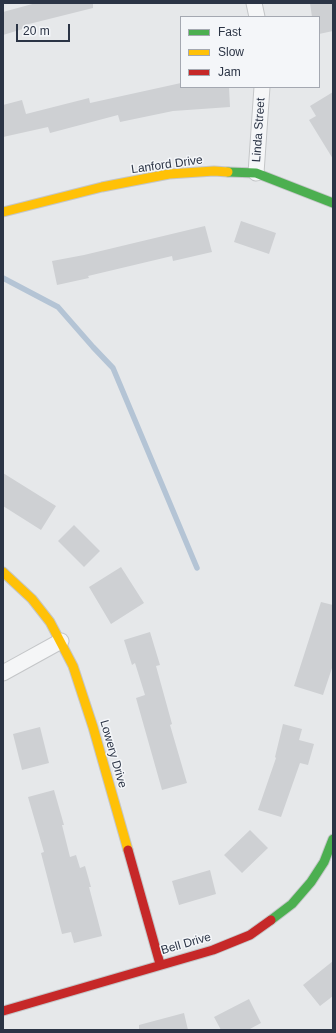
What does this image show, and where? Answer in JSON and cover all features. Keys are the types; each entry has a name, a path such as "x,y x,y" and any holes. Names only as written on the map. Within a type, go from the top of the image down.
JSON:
{"street":[{"path":"254,3 257,16"},
{"name":"Linda Street","path":"256,173 262,88"},
{"name":"Lanford Drive","path":"3,212 102,187 169,174 214,171 256,173 333,203"},
{"name":"Lowery Drive","path":"3,572 32,599 50,622 73,666 93,727 160,964"},
{"path":"3,673 61,641"},
{"name":"Bell Drive","path":"3,1011 219,948 250,935 292,904 311,882 324,862 333,839"}],"building":[{"path":"36,3 93,3 93,8 25,25 26,28 3,35 3,12"},
{"path":"310,3 333,3 333,31 320,34 320,16 312,16"},
{"path":"180,83 180,88 229,88 230,107 173,111 120,122 118,115 50,133 48,127 3,137 3,105 22,100 26,114 89,98 90,103"},
{"path":"333,92 333,159 309,120 316,116 310,106"},
{"path":"241,221 276,233 269,254 234,242"},
{"path":"205,226 212,252 173,261 172,256 57,285 52,261 84,255"},
{"path":"3,473 56,506 41,530 3,506"},
{"path":"74,525 100,551 84,567 58,541"},
{"path":"121,567 144,603 111,624 89,587"},
{"path":"321,602 333,605 333,665 323,695 294,686"},
{"path":"150,632 160,665 156,666 172,724 170,725 187,783 162,790 136,698 145,695 135,663 132,665 124,640"},
{"path":"283,724 302,729 299,740 314,744 308,765 300,763 281,817 258,810 276,758"},
{"path":"40,727 49,763 22,770 13,734"},
{"path":"54,790 64,825 62,825 70,857 76,855 80,868 85,866 102,936 74,943 71,932 62,934 41,853 44,852 28,797"},
{"path":"250,830 268,848 242,873 224,855"},
{"path":"210,870 216,894 179,905 172,881"},
{"path":"333,961 333,996 320,1006 303,985"},
{"path":"249,999 261,1023 248,1030 221,1030 214,1017"},
{"path":"184,1013 188,1030 139,1030 139,1025"}],"waterway":[{"path":"3,278 58,307 113,368 197,568"}],"traffic: fast":[{"path":"228,172 256,173 333,203"},
{"path":"271,920 292,904 311,882 324,862 333,839"}],"traffic: slow":[{"path":"3,212 102,187 169,174 214,171 228,172"},
{"path":"3,572 32,599 50,622 73,666 93,727 128,850"}],"traffic: jam":[{"path":"128,850 160,964"},
{"path":"3,1011 213,950 250,935 271,920"}]}
